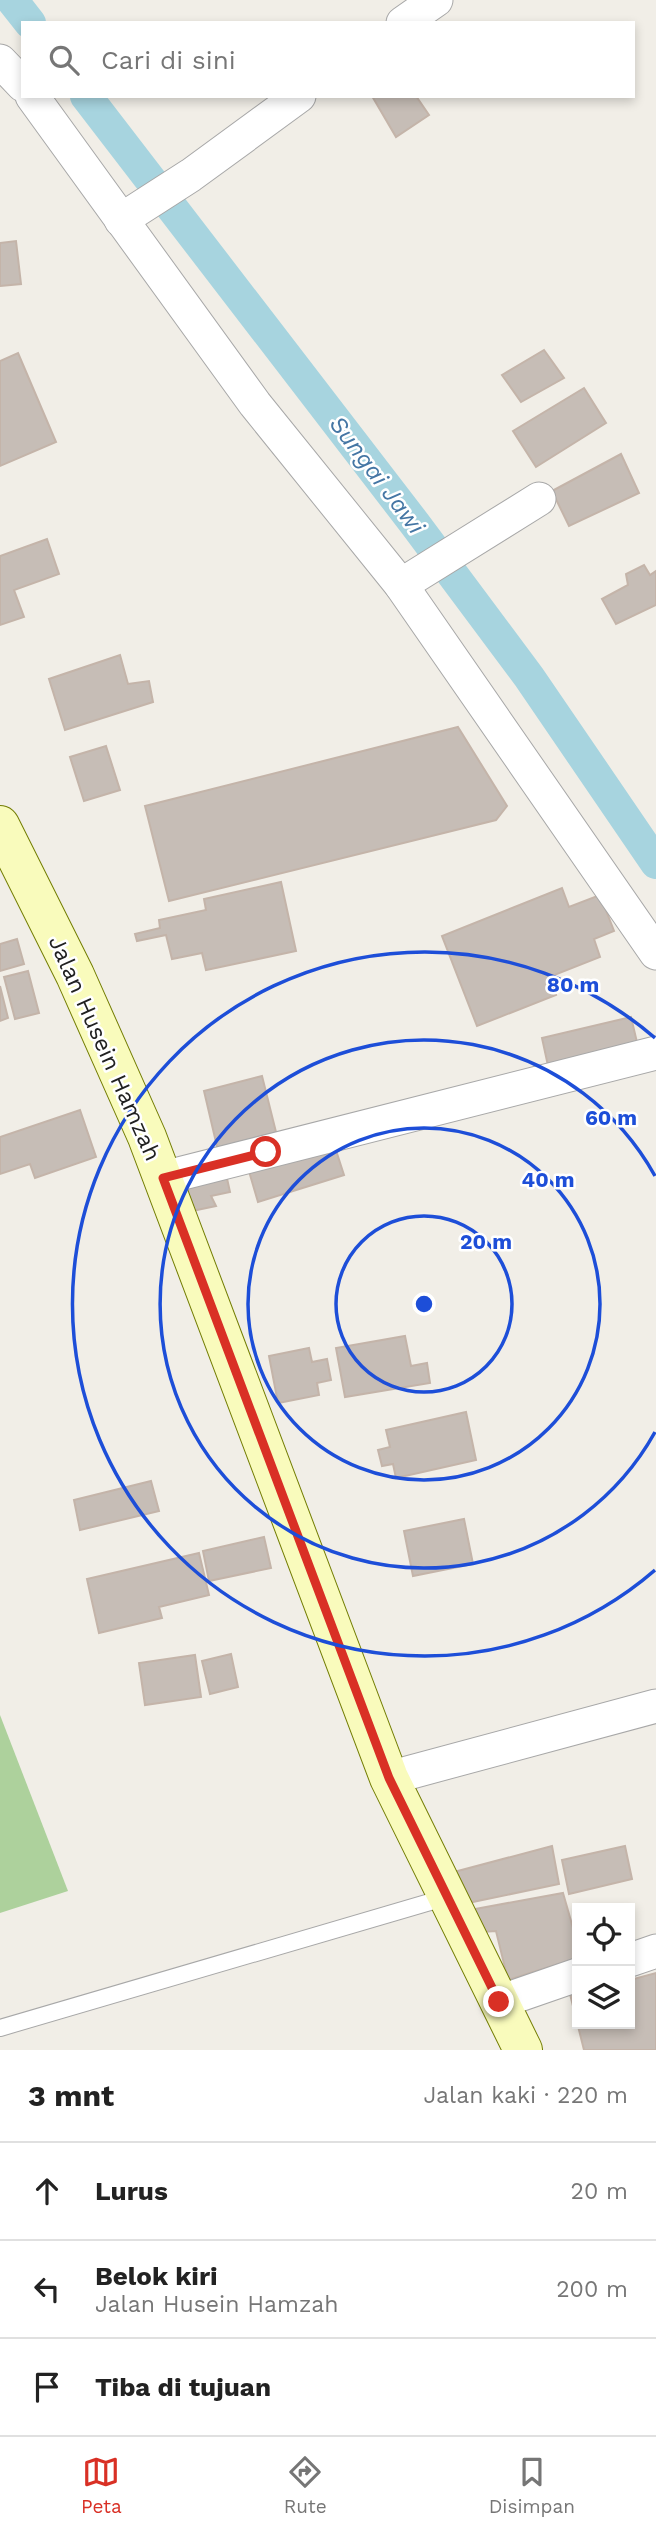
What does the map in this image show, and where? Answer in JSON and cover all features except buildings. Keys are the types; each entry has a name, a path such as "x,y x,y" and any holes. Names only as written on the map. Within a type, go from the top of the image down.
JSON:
{"street":[{"path":"406,21 436,0"},
{"path":"0,61 21,83"},
{"path":"34,98 130,214 255,404 409,580 656,953"},
{"path":"130,214 191,176 296,98"},
{"path":"409,580 470,539 539,499"},
{"name":"Jalan Husein Hamzah","path":"0,825 75,975 163,1178 389,1778 523,2050"},
{"path":"163,1178 656,1053"},
{"path":"389,1778 656,1706"},
{"path":"635,1958 656,1951"},
{"path":"499,2002 572,1977"}],"lane":[{"path":"0,2028 447,1897"}],"green space":[{"path":"0,1715 68,1891 0,1913"}],"waterway":[{"name":"Sungai Jawi","path":"12,0 28,21"},
{"name":"Sungai Jawi","path":"88,98 415,524 529,677 656,863"}],"route":[{"path":"266,1152 163,1178 389,1778 499,2002"}]}
